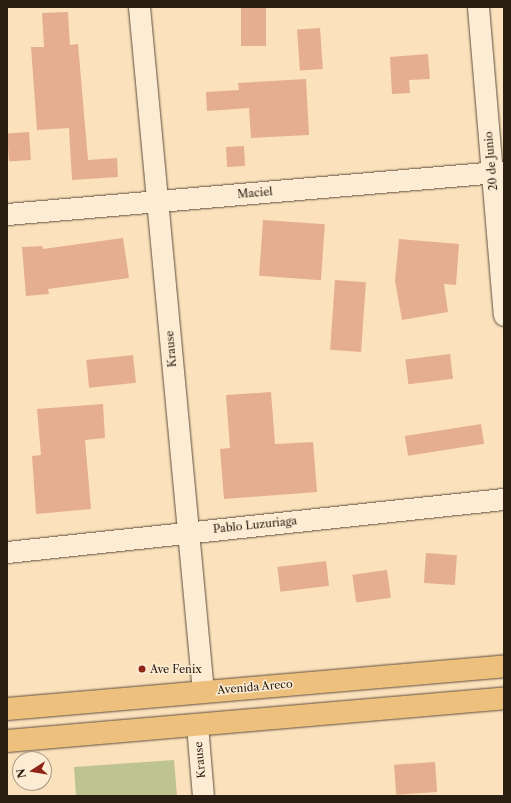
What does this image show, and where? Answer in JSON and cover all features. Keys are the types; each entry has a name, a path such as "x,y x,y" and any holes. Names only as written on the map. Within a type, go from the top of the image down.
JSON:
{"main road":[{"name":"Avenida Areco","path":"7,709 504,666"},
{"path":"7,741 504,698"}],"street":[{"name":"Krause","path":"139,7 203,692"},
{"name":"20 de Junio","path":"478,7 498,172 504,315"},
{"name":"Maciel","path":"7,214 498,172"},
{"name":"Pablo Luzuriaga","path":"7,552 504,499"},
{"name":"Krause","path":"197,725 203,796"}],"green space":[{"path":"174,760 177,796 76,796 74,767"}],"building":[{"path":"241,7 266,7 266,46 241,46"},
{"path":"68,12 70,45 78,44 88,160 117,158 118,177 72,180 69,128 37,130 31,47 44,47 42,13"},
{"path":"320,28 323,69 300,71 297,30"},
{"path":"428,54 430,79 409,80 410,93 392,94 390,57"},
{"path":"306,79 309,135 251,138 249,108 207,111 206,92 239,90 238,83"},
{"path":"29,132 31,160 9,161 7,134"},
{"path":"244,146 245,166 227,167 226,147"},
{"path":"263,220 325,224 321,280 259,276"},
{"path":"123,238 129,278 48,289 49,294 26,296 22,247 42,246 43,249"},
{"path":"399,239 459,244 456,285 444,284 448,312 402,320 395,281"},
{"path":"335,280 366,282 361,352 330,350"},
{"path":"450,354 453,379 408,384 405,359"},
{"path":"133,355 136,383 89,388 86,360"},
{"path":"271,392 275,444 313,442 317,492 224,499 220,449 230,448 226,395"},
{"path":"103,404 105,438 85,440 91,509 36,514 32,456 41,455 37,409"},
{"path":"481,424 484,444 408,456 405,436"},
{"path":"426,553 457,555 455,585 424,583"},
{"path":"326,561 329,586 280,592 277,567"},
{"path":"387,570 391,598 356,603 352,575"},
{"path":"435,762 437,792 396,795 394,765"}],"place":[{"name":"Ave Fenix","path":"142,669"}]}
